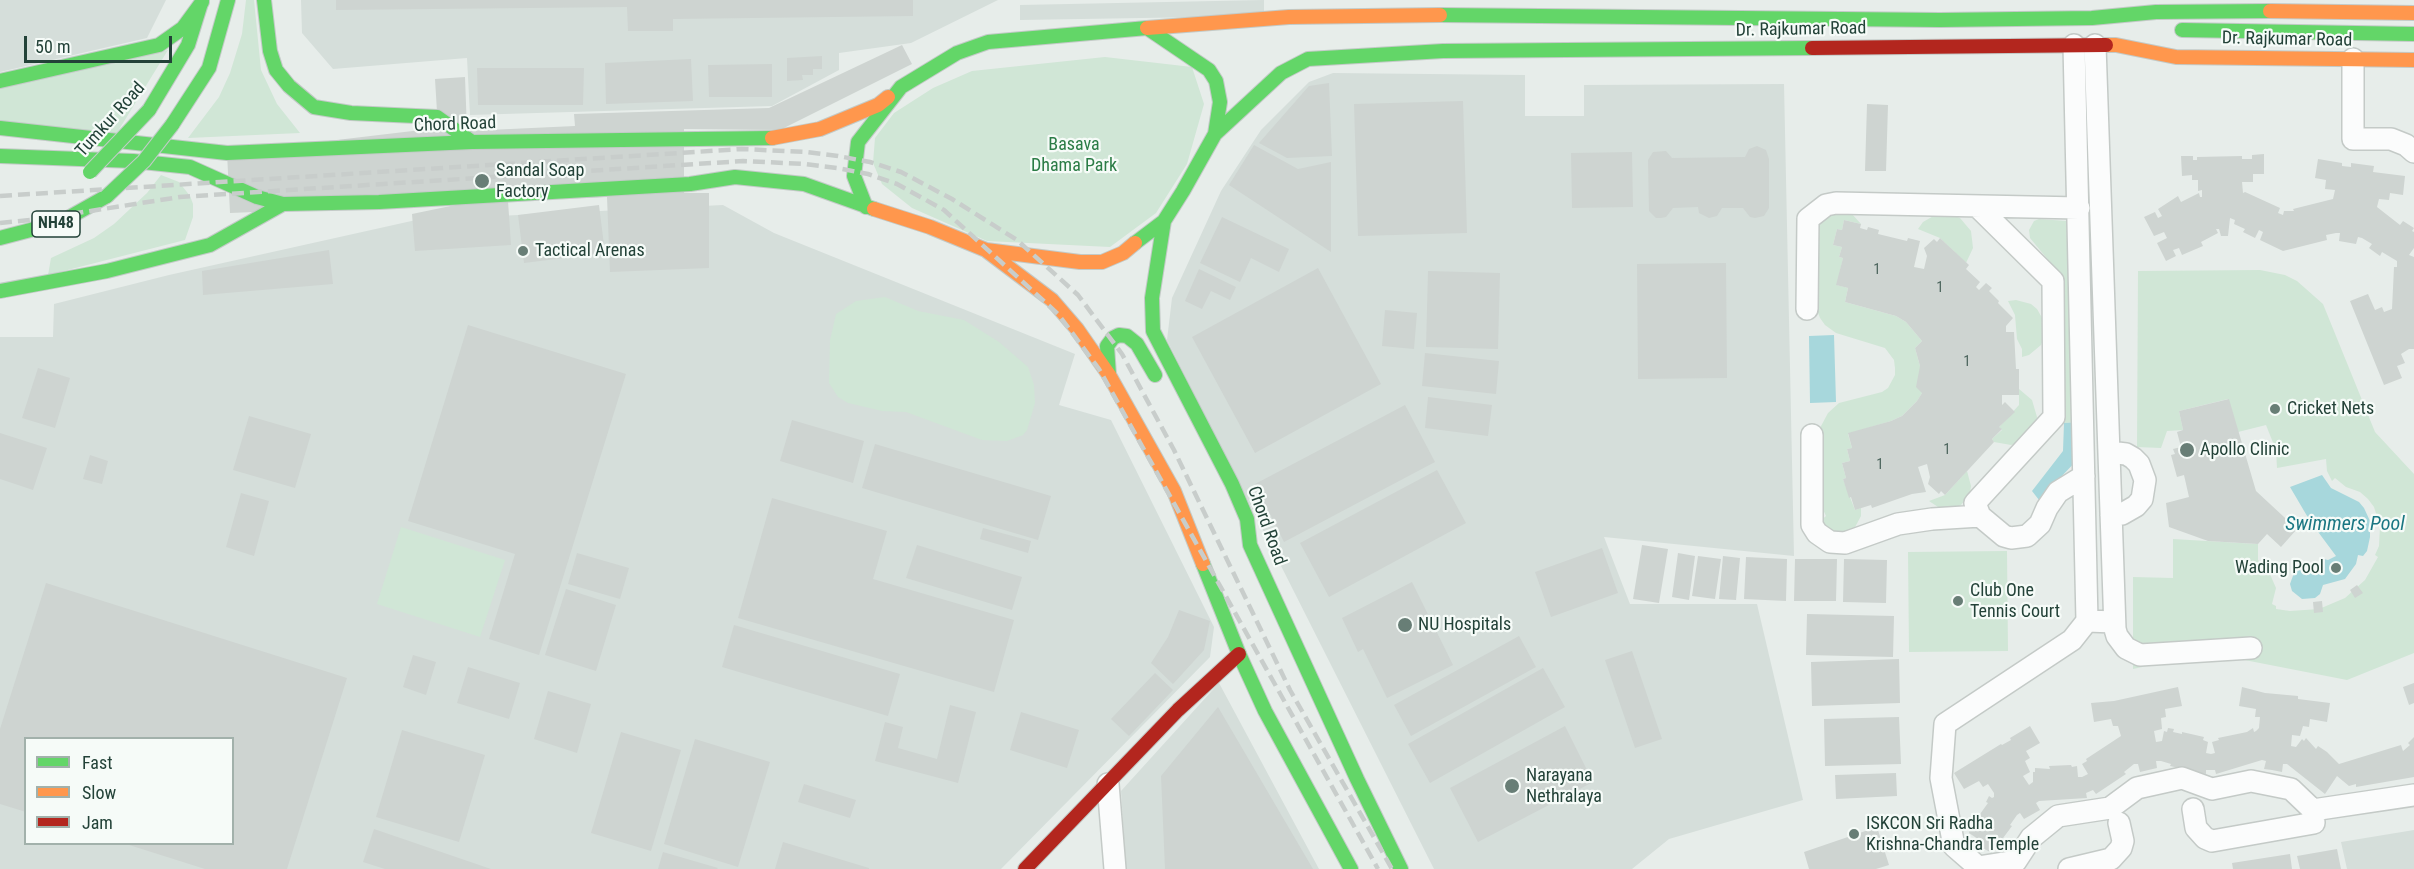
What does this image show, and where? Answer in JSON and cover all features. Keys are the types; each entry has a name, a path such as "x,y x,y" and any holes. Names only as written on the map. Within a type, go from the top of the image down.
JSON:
{"main road":[{"name":"NH48","path":"0,238 61,222 107,196 144,161 172,125 208,68 224,20 228,0"},
{"path":"264,0 270,51 276,69 289,86 314,107 351,113 437,117 472,142"},
{"path":"0,81 159,45 183,28 202,1"},
{"name":"Tumkur Road","path":"78,184 149,110 188,45 202,1"},
{"path":"2092,18 2156,12 2414,13"},
{"name":"Dr. Rajkumar Road","path":"901,87 957,53 988,42 1289,17 1450,15 1928,20 2092,18"},
{"path":"2092,18 2161,28 2414,34"},
{"path":"986,250 1080,262 1102,262 1123,253 1164,221 1198,167 1215,134 1220,102 1216,81 1209,69 1147,28"},
{"name":"Dr. Rajkumar Road","path":"1215,134 1281,73 1308,58 1443,51 2115,45 2176,57 2414,60"},
{"path":"866,207 854,176 858,142 901,87"},
{"name":"Chord Road","path":"0,128 227,153 472,142 766,139 820,129 878,105 901,87"},
{"path":"0,156 133,161 190,167 258,197 283,204 449,198 690,184 735,177 804,184 930,227 986,250 1052,300 1077,329 1109,375 1174,491 1239,654 1265,711 1351,869"},
{"path":"0,291 107,271 210,244 283,204"},
{"name":"Chord Road","path":"1164,221 1152,298 1153,331 1232,484 1247,519 1250,545 1357,779 1401,869"},
{"path":"1109,375 1107,346 1113,338 1119,335 1127,336 1137,344 1162,388"},
{"path":"1234,526 1250,545"},
{"path":"1025,869 1178,710 1239,654"}],"street":[{"path":"2085,45 2079,208 2087,621 2072,640 1945,724 1941,778 1954,846 1978,867 2016,865 2031,838 2058,816 2110,808 2137,788 2182,778 2212,789 2251,781 2291,789 2313,810 2314,824 2212,841 2205,838 2196,828 2193,809"},
{"path":"2085,45 2109,452 2114,622 2117,636 2121,643 2140,655 2251,648"},
{"path":"2353,59 2353,139 2391,139 2406,145 2414,152"},
{"path":"1807,309 1808,219 1817,210 1836,203 2079,208"},
{"path":"1812,435 1812,525 1817,533 1830,542 1845,543 1898,524 1978,510 2054,417 2053,281 1978,207"},
{"path":"2109,452 2126,454 2133,458 2139,464 2145,480 2142,499 2136,506 2122,514 2111,515"},
{"path":"1978,510 2004,536 2020,538 2027,536 2040,524 2058,492 2084,476"},
{"path":"2087,621 2114,622"},
{"path":"1108,784 1115,869"},
{"path":"2313,810 2414,795"},
{"path":"2069,869 2111,859 2121,848 2123,841 2120,823"}],"shaded area":[{"path":"0,0 166,0 147,38 0,72"},
{"path":"301,0 998,0 911,43 839,53 839,70 772,106 470,115 467,58 333,69 302,33"},
{"path":"1264,0 1264,16 1020,20 1020,5"},
{"path":"1333,73 1525,75 1525,116 1584,116 1584,85 1784,84 1794,556 1604,537 1630,604 1757,604 1803,800 1669,839 1632,869 1434,869 1167,340 1172,298 1221,191 1261,130 1309,82"},
{"path":"723,205 774,233 1075,354 1059,405 1111,420 1214,627 1210,657 1001,869 0,869 0,337 53,337 54,304 169,275 416,220"},
{"path":"1219,683 1319,869 1126,869 1121,791"},
{"path":"2414,830 2414,869 2347,869 2341,842"}],"green space":[{"path":"246,0 254,0 261,70 277,104 300,133 188,138 219,97 230,73 242,34"},
{"path":"168,50 115,136 0,122 0,88"},
{"name":"Basava Dhama Park","path":"1105,57 1192,67 1204,104 1187,164 1156,213 1110,247 987,241 912,208 882,184 873,163 875,138 894,113 933,88 972,71"},
{"path":"161,175 179,182 193,204 193,217 185,240 48,275 51,258 94,238 114,224 147,193"},
{"path":"1832,211 1852,214 1861,224 1844,220 1842,230 1837,229 1833,245 1842,247 1839,257 1843,258 1837,285 1848,288 1845,302 1896,316 1906,322 1922,341 1915,348 1920,366 1922,393 1917,401 1902,416 1848,434 1852,448 1847,449 1850,461 1842,463 1846,478 1843,479 1855,510 1861,508 1861,516 1854,529 1840,536 1817,524 1826,516 1820,503 1820,428 1828,413 1839,403 1882,392 1888,388 1895,375 1895,368 1894,360 1885,348 1836,333 1820,318 1817,310 1817,225"},
{"path":"1937,214 1960,218 1971,231 1973,248 1966,263 1940,238 1918,229 1923,222"},
{"path":"2039,219 2067,221 2071,225 2079,422 2064,423 2061,287 2054,267 2030,238 2029,230 2034,221"},
{"path":"2260,270 2285,275 2297,281 2323,304 2375,432 2414,474 2414,653 2347,680 2224,656 2180,659 2133,669 2133,577 2173,578 2173,539 2258,544 2258,560 2269,572 2276,588 2272,604 2276,606 2276,609 2290,611 2319,609 2345,598 2365,580 2378,557 2375,555 2379,546 2380,526 2374,507 2368,499 2335,478 2332,481 2327,471 2326,459 2277,468 2276,450 2266,425 2238,432 2228,399 2179,411 2183,430 2167,431 2161,448 2137,447 2138,271"},
{"path":"885,297 918,311 964,320 999,342 1028,367 1034,385 1035,403 1027,430 1023,435 1007,441 982,440 906,412 882,411 848,403 838,397 829,383 830,340 836,314 856,301"},
{"path":"2016,300 2031,304 2037,309 2045,323 2041,345 2029,355 2022,357 2022,349 2017,339 2015,315 2008,301"},
{"path":"2019,389 2032,400 2037,417 2036,425 2019,443 2011,445 1994,442 1992,439 2002,430 1999,427 2019,405"},
{"path":"1967,471 1971,486 1970,493 1961,505 1941,509 1929,501 1945,495"},
{"path":"401,527 505,560 480,637 377,604"},
{"name":"Club One Tennis Court","path":"2007,551 2008,651 1909,652 1908,552"}],"water":[{"path":"1834,335 1836,402 1810,403 1809,336"},
{"path":"2079,422 2080,457 2039,500 2032,491 2063,451 2064,423"},
{"name":"Swimmers Pool","path":"2322,475 2331,488 2359,502 2364,508 2370,521 2370,537 2367,551 2363,556 2358,555 2356,564 2345,579 2323,585 2320,594 2315,598 2302,599 2292,591 2290,584 2294,573 2305,567 2317,570 2324,559 2328,560 2336,556 2310,521 2290,487"}],"building":[{"path":"336,0 913,0 913,16 673,19 673,31 628,31 627,7 336,10"},
{"path":"902,45 912,64 780,130 684,129 684,193 709,193 709,268 610,272 607,197 508,201 511,245 415,251 412,214 465,203 230,213 227,153 438,128 435,79 465,77 467,131 575,126 574,114 769,108"},
{"path":"822,56 822,69 813,69 813,75 802,75 803,80 787,81 787,58"},
{"path":"691,59 693,101 606,104 605,63"},
{"path":"772,64 772,97 709,97 708,65"},
{"path":"477,68 584,68 583,105 478,105"},
{"path":"1329,83 1332,156 1287,158 1259,143 1309,86"},
{"path":"1463,101 1467,233 1358,236 1354,104"},
{"path":"1867,104 1888,105 1886,171 1865,171"},
{"path":"1254,145 1298,169 1331,162 1331,252 1229,185"},
{"path":"1757,146 1766,150 1769,159 1769,208 1764,216 1750,217 1743,208 1722,208 1717,216 1709,218 1699,213 1698,207 1673,208 1666,217 1661,218 1656,218 1649,211 1648,160 1653,152 1666,151 1672,158 1745,157 1749,149"},
{"path":"1632,152 1633,207 1572,208 1571,153"},
{"path":"2264,154 2264,174 2253,174 2253,182 2242,182 2243,193 2280,208 2278,213 2283,215 2284,211 2294,211 2293,209 2333,199 2335,190 2325,189 2326,180 2315,178 2318,159 2342,163 2342,166 2351,167 2351,163 2374,166 2373,172 2405,176 2403,195 2390,193 2389,200 2379,199 2377,207 2400,225 2403,221 2414,228 2412,231 2414,232 2414,248 2409,255 2414,257 2414,349 2401,354 2405,363 2397,366 2402,378 2384,385 2350,301 2368,294 2375,310 2382,307 2384,312 2392,309 2394,267 2397,267 2397,261 2382,252 2380,256 2369,248 2372,244 2362,238 2358,237 2356,244 2339,241 2340,233 2336,233 2326,235 2327,240 2283,251 2260,240 2263,232 2259,230 2255,238 2243,232 2245,229 2234,224 2235,220 2230,218 2228,236 2221,236 2219,229 2216,229 2218,233 2201,242 2203,246 2182,255 2179,248 2173,250 2176,256 2166,261 2157,243 2167,238 2164,232 2154,236 2144,217 2155,212 2158,218 2162,216 2158,209 2178,196 2181,202 2199,193 2202,197 2202,190 2198,191 2198,180 2192,180 2192,175 2182,176 2181,156 2193,156 2193,160 2197,160 2197,157 2242,156 2242,159 2252,159 2252,155"},
{"path":"599,205 605,253 524,263 518,215"},
{"path":"1222,217 1289,249 1279,272 1251,258 1240,282 1200,263"},
{"path":"1844,220 1861,224 1860,228 1867,230 1868,227 1879,230 1878,234 1907,241 1908,238 1920,241 1914,267 1924,269 1927,256 1924,248 1934,239 1937,242 1940,238 1969,265 1966,269 1980,282 1976,287 1979,290 1986,283 1992,288 1989,291 2013,318 2006,326 2006,332 2014,332 2016,369 2019,369 2019,395 2002,395 2002,405 2005,402 2015,412 1999,427 2002,429 1992,439 1994,442 1945,495 1941,491 1939,494 1928,484 1930,477 1927,464 1918,467 1926,492 1912,494 1872,508 1871,505 1855,510 1851,497 1849,498 1843,479 1846,478 1842,463 1850,461 1847,449 1852,448 1848,433 1902,416 1917,401 1922,393 1916,387 1920,366 1915,348 1922,341 1906,322 1896,316 1845,302 1848,288 1836,285 1843,258 1839,257 1842,247 1833,245 1837,229 1842,230"},
{"path":"329,250 333,284 203,295 202,271"},
{"path":"1726,263 1727,378 1638,379 1637,264"},
{"path":"1318,268 1381,384 1255,453 1192,337"},
{"path":"1199,269 1236,287 1230,300 1211,291 1202,309 1185,301"},
{"path":"1428,271 1500,273 1498,349 1426,347"},
{"path":"1385,310 1417,313 1414,349 1382,346"},
{"path":"468,325 626,374 539,655 489,639 515,554 408,521"},
{"path":"1425,353 1499,361 1496,394 1422,386"},
{"path":"38,368 70,378 55,428 22,418"},
{"path":"1428,397 1492,405 1488,436 1425,428"},
{"path":"2229,399 2256,491 2297,529 2281,547 2267,534 2258,544 2208,541 2169,527 2166,503 2189,497 2184,475 2177,477 2171,455 2175,454 2173,449 2181,447 2177,432 2183,430 2179,411"},
{"path":"1405,405 1435,462 1284,542 1255,484"},
{"path":"249,416 311,434 295,488 233,470"},
{"path":"792,420 864,441 853,483 780,461"},
{"path":"0,433 47,448 33,490 0,479"},
{"path":"875,444 1051,496 1038,540 862,488"},
{"path":"90,455 108,461 102,484 83,479"},
{"path":"1437,470 1466,523 1329,597 1300,543"},
{"path":"241,493 269,501 254,556 226,547"},
{"path":"772,498 887,531 873,579 1014,620 994,692 738,618"},
{"path":"983,528 1031,541 1028,553 980,539"},
{"path":"917,545 1022,577 1012,610 906,578"},
{"path":"1642,545 1668,549 1659,603 1633,599"},
{"path":"1602,548 1618,593 1551,617 1535,572"},
{"path":"577,553 629,568 620,599 568,584"},
{"path":"1678,553 1695,556 1689,600 1672,597"},
{"path":"1698,556 1721,559 1715,599 1692,596"},
{"path":"1723,556 1740,558 1736,600 1719,599"},
{"path":"1746,557 1787,559 1786,601 1744,599"},
{"path":"1795,559 1837,559 1836,601 1794,601"},
{"path":"1844,559 1887,560 1886,603 1843,602"},
{"path":"1412,582 1453,665 1387,698 1363,649 1358,652 1342,618"},
{"path":"46,583 347,678 287,869 205,869 129,845 234,845 234,737 24,737 24,811 0,804 0,729"},
{"path":"2357,585 2363,593 2355,598 2350,590"},
{"path":"566,589 616,605 596,671 545,655"},
{"path":"2322,601 2323,612 2314,613 2313,602"},
{"path":"1179,610 1210,621 1204,650 1173,684 1151,663 1168,637"},
{"path":"1807,614 1894,616 1893,657 1806,655"},
{"path":"734,625 900,674 888,716 722,667"},
{"path":"1519,636 1536,667 1411,736 1394,705"},
{"path":"1632,651 1662,739 1635,748 1605,660"},
{"path":"413,655 436,662 426,695 403,687"},
{"path":"1899,659 1900,703 1812,706 1811,662"},
{"path":"468,667 520,683 509,719 457,703"},
{"path":"1543,668 1565,707 1430,783 1408,744"},
{"path":"1155,673 1173,690 1129,736 1111,719"},
{"path":"2414,683 2414,703 2409,705 2403,687"},
{"path":"2178,687 2182,706 2165,709 2166,717 2161,718 2162,729 2154,731 2156,742 2162,741 2164,731 2167,732 2168,728 2174,729 2173,732 2204,737 2203,740 2208,742 2206,753 2211,754 2215,753 2212,742 2219,740 2218,738 2247,732 2253,728 2254,732 2256,731 2259,728 2260,717 2255,717 2256,709 2239,706 2242,687 2330,703 2327,722 2310,719 2309,727 2303,726 2300,736 2292,735 2291,746 2296,747 2302,739 2304,741 2306,738 2316,749 2318,746 2339,764 2401,745 2403,751 2414,737 2414,777 2356,787 2356,784 2349,786 2337,776 2325,794 2287,764 2283,764 2282,772 2264,769 2266,761 2262,760 2216,774 2215,770 2206,770 2206,774 2170,766 2171,764 2161,761 2156,761 2157,768 2140,772 2138,764 2134,764 2124,772 2126,774 2096,794 2093,790 2086,793 2087,798 2039,801 2036,803 2040,810 2024,819 2020,813 2017,815 2010,825 2012,826 1992,853 1975,844 1978,839 1969,833 1970,828 1988,803 1986,802 1989,796 1994,797 1994,793 1988,784 1983,787 1979,781 1964,789 1954,773 2011,740 2010,738 2030,726 2040,743 2026,751 2030,758 2025,761 2030,772 2023,776 2029,785 2033,782 2035,768 2077,766 2078,777 2082,777 2088,774 2082,764 2087,761 2086,759 2121,736 2118,726 2113,726 2111,719 2094,722 2091,703 2114,701"},
{"path":"548,691 591,704 577,753 534,739"},
{"path":"950,705 976,712 958,783 875,761 885,722 903,727 898,748 937,759"},
{"path":"1218,707 1313,869 1165,869 1161,776"},
{"path":"1021,712 1079,730 1067,768 1010,750"},
{"path":"1899,717 1901,764 1825,766 1824,719"},
{"path":"1565,726 1593,782 1478,842 1450,788"},
{"path":"402,730 485,755 459,842 376,817"},
{"path":"621,732 681,750 651,851 591,833"},
{"path":"695,739 770,762 738,867 664,844"},
{"path":"1896,773 1897,796 1836,799 1835,775"},
{"path":"804,784 856,800 850,818 798,802"},
{"path":"1877,827 1889,865 1876,869 1809,869 1804,852"},
{"path":"374,829 491,869 385,869 363,862"},
{"path":"783,842 869,868 869,869 775,869"},
{"path":"2337,849 2341,869 2300,869 2297,856"},
{"path":"663,852 718,868 658,869"},
{"path":"2290,854 2292,869 2233,869 2232,863"}],"railway":[{"path":"0,196 742,149 838,156 870,162 901,172 952,199 1017,240 1078,295 1122,354 1174,450 1290,690 1392,869"},
{"path":"0,223 180,197 743,161 837,168 868,174 897,184 944,210 1058,314 1099,369 1378,869"}],"traffic: fast":[{"path":"149,110 188,45 202,0"},
{"path":"172,125 209,68 228,0"},
{"path":"264,0 270,51 276,70 289,86 314,107 351,113 437,117 472,142"},
{"path":"0,81 159,45 183,28 202,2"},
{"path":"1440,15 1940,20 2092,18 2156,12 2270,11"},
{"path":"866,207 854,176 858,142 901,87 957,53 988,42 1147,28 1209,70 1216,81 1220,102 1215,134 1183,191 1164,221 1135,243"},
{"path":"2182,30 2414,34"},
{"path":"1215,134 1281,73 1308,59 1443,51 1812,48"},
{"path":"90,172 149,110"},
{"path":"107,196 144,161 172,125"},
{"path":"0,128 227,153 472,142 772,138"},
{"path":"0,156 133,161 190,167 257,197 283,204"},
{"path":"283,204 379,202 690,184 735,177 804,184 874,209"},
{"path":"0,238 61,222 107,196"},
{"path":"0,291 107,271 210,245 283,204"},
{"path":"1164,221 1152,298 1153,331 1232,484 1247,519 1250,545 1357,779 1401,869"},
{"path":"1109,375 1107,346 1113,338 1119,335 1127,336 1137,344 1155,375"},
{"path":"1203,564 1239,654 1265,711 1351,869"}],"traffic: slow":[{"path":"2270,11 2414,13"},
{"path":"1147,28 1289,17 1440,15"},
{"path":"2106,45 2176,57 2414,60"},
{"path":"772,138 820,129 878,105 888,97"},
{"path":"874,209 930,227 986,250 1080,262 1102,262 1123,253 1135,243"},
{"path":"987,251 1052,300 1077,329 1109,375 1174,491 1203,564"}],"traffic: jam":[{"path":"1812,48 2106,45"},
{"path":"1025,869 1178,710 1239,654"}],"place":[{"name":"Sandal Soap Factory","path":"482,181"},
{"name":"Tactical Arenas","path":"523,251"},
{"name":"Cricket Nets","path":"2275,409"},
{"name":"Apollo Clinic","path":"2187,450"},
{"name":"Wading Pool","path":"2336,568"},
{"name":"Club One Tennis Court","path":"1958,601"},
{"name":"NU Hospitals","path":"1405,625"},
{"name":"Narayana Nethralaya","path":"1512,786"},
{"name":"ISKCON Sri Radha Krishna-Chandra Temple","path":"1854,834"}]}
